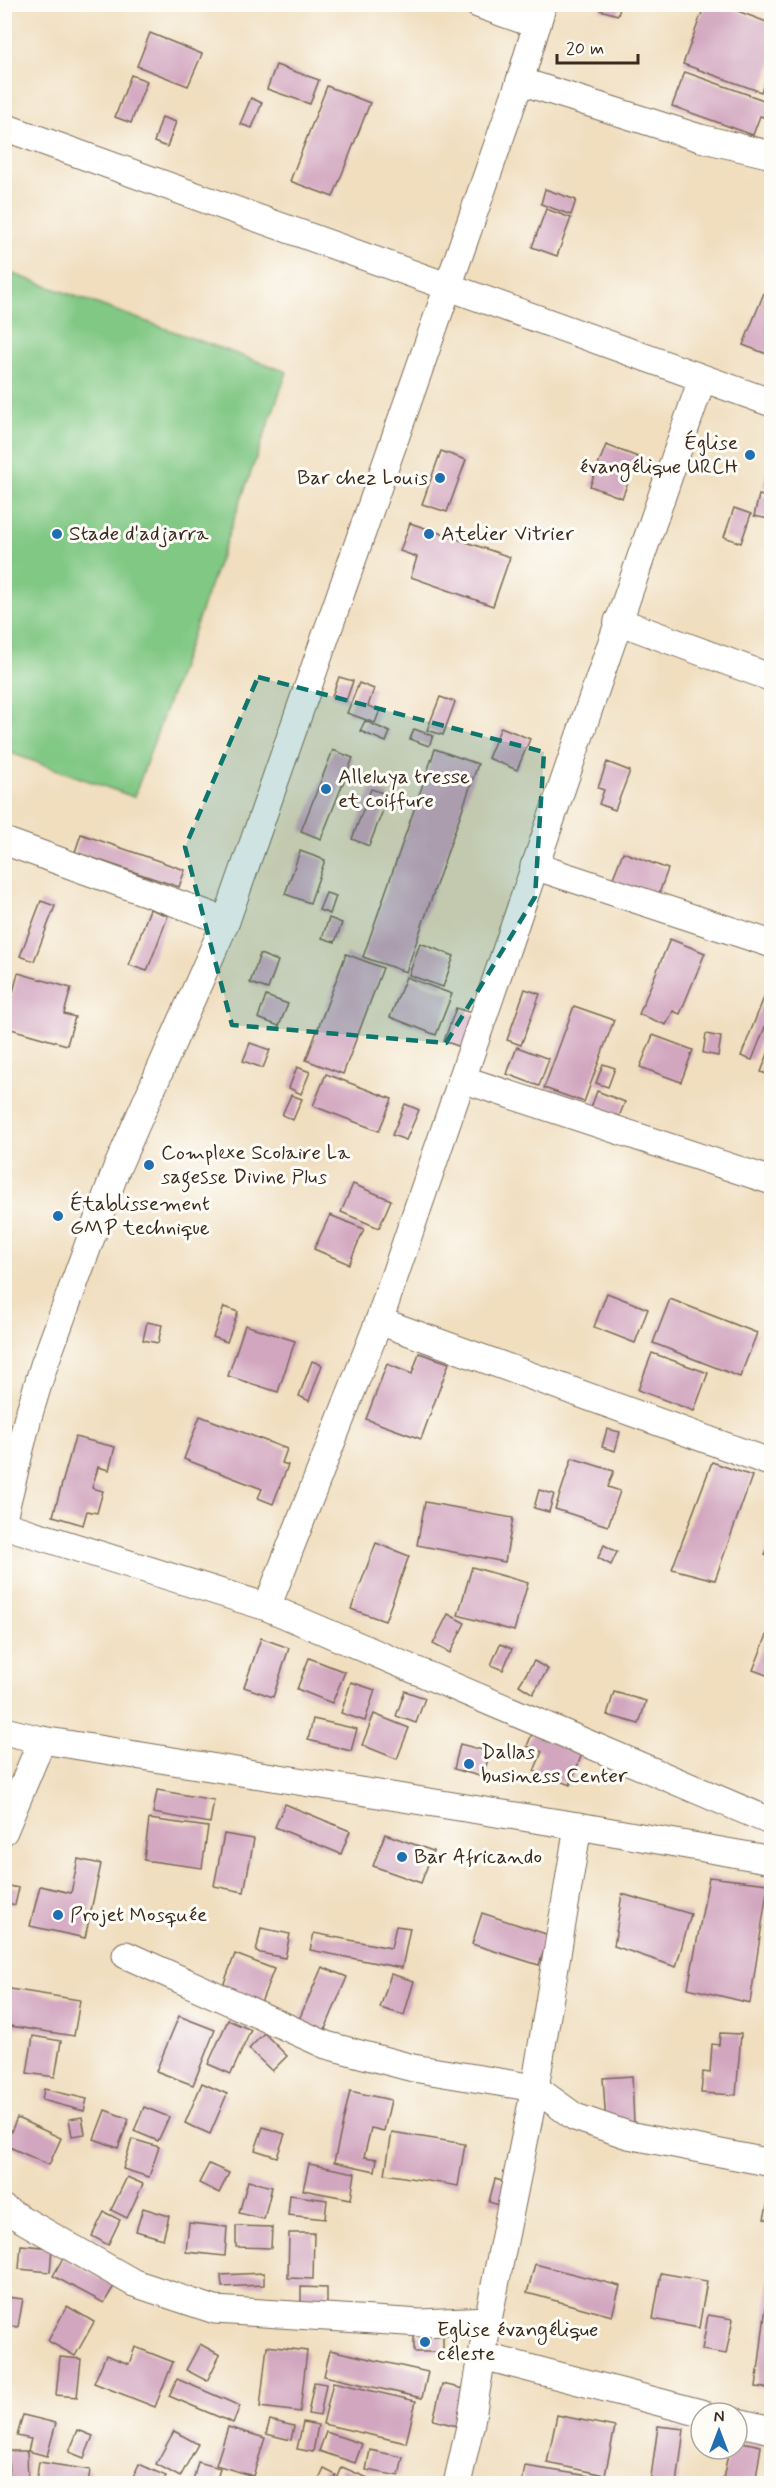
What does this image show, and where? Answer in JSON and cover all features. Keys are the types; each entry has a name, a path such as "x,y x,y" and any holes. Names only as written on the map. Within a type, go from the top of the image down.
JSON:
{"street":[{"path":"4,1514 44,1365 116,1170 226,921 446,285 520,81 540,15 478,4"},
{"path":"520,81 700,138 769,149"},
{"path":"4,127 771,403"},
{"path":"267,1607 379,1321 702,380"},
{"path":"618,621 771,678"},
{"path":"4,841 226,921"},
{"path":"534,866 771,944"},
{"path":"462,1079 771,1182"},
{"path":"379,1321 771,1463"},
{"path":"4,1525 267,1607 771,1822"},
{"path":"4,1731 42,1740 578,1826 771,1860"},
{"path":"4,1831 42,1740"},
{"path":"457,2484 535,2088 578,1826"},
{"path":"126,1954 326,2045 412,2068 535,2088 575,2117 628,2135 771,2163"},
{"path":"4,2210 134,2283 215,2310 422,2323 488,2320"},
{"path":"483,2356 689,2410"},
{"path":"749,2425 771,2430"}],"highlighted area":[{"path":"258,677 544,752 535,897 446,1043 232,1025 185,847"}],"green space":[{"path":"5,271 287,372 134,797 5,751"}],"building":[{"path":"602,4 621,4 618,15 600,10"},
{"path":"705,4 719,4 772,24 772,62 761,92 683,64"},
{"path":"150,33 202,54 188,86 137,66"},
{"path":"276,65 319,80 310,104 267,89"},
{"path":"685,72 772,103 769,119 760,116 753,135 672,106"},
{"path":"131,75 147,81 131,123 115,117"},
{"path":"327,86 370,103 333,197 290,181"},
{"path":"251,98 262,103 252,128 240,124"},
{"path":"162,117 176,122 167,147 154,142"},
{"path":"545,189 576,200 571,215 541,204"},
{"path":"546,209 571,218 557,256 532,247"},
{"path":"772,273 772,356 743,345"},
{"path":"606,445 638,457 622,498 590,486"},
{"path":"441,451 466,460 447,512 422,504"},
{"path":"769,463 772,464 772,489 763,487"},
{"path":"759,495 772,498 769,519 754,516"},
{"path":"734,508 751,514 741,543 724,537"},
{"path":"410,523 510,557 493,606 411,577 417,557 400,551"},
{"path":"339,677 353,681 346,701 332,696"},
{"path":"359,683 374,689 368,706 380,710 375,723 347,713"},
{"path":"440,697 455,702 443,735 427,730"},
{"path":"365,721 390,732 386,742 360,731"},
{"path":"501,727 530,739 517,770 488,758"},
{"path":"414,729 433,736 429,746 410,739"},
{"path":"435,749 478,764 406,972 363,957"},
{"path":"333,750 353,758 321,839 301,831"},
{"path":"607,762 630,771 615,810 599,804 604,790 598,788"},
{"path":"371,789 389,795 369,846 352,839"},
{"path":"81,834 185,870 179,887 75,852"},
{"path":"300,851 325,860 310,903 285,894"},
{"path":"623,852 668,869 657,899 611,883"},
{"path":"326,893 336,896 330,914 319,910"},
{"path":"41,901 55,906 34,961 20,956"},
{"path":"150,909 168,916 147,971 129,965"},
{"path":"329,918 342,923 335,942 322,938"},
{"path":"670,939 705,953 680,1014 673,1011 666,1025 639,1014"},
{"path":"420,943 454,956 443,987 409,975"},
{"path":"260,954 278,961 268,989 250,983"},
{"path":"346,954 383,968 343,1074 306,1060"},
{"path":"18,973 71,988 64,1014 75,1017 67,1045 4,1027"},
{"path":"406,977 452,994 436,1035 390,1017"},
{"path":"772,977 772,1009 752,1060 741,1056"},
{"path":"525,989 540,994 521,1045 507,1040"},
{"path":"266,996 288,1004 279,1026 258,1018"},
{"path":"574,1006 614,1020 584,1102 544,1088"},
{"path":"456,1008 481,1016 469,1050 444,1041"},
{"path":"706,1034 721,1037 718,1056 703,1053"},
{"path":"653,1035 693,1050 681,1082 640,1067"},
{"path":"250,1043 270,1050 263,1068 243,1061"},
{"path":"772,1046 772,1076 761,1072"},
{"path":"517,1047 549,1059 539,1086 507,1074"},
{"path":"603,1064 615,1068 608,1087 596,1083"},
{"path":"297,1067 310,1072 301,1094 289,1088"},
{"path":"326,1074 392,1099 379,1131 313,1106"},
{"path":"597,1091 625,1102 618,1119 591,1108"},
{"path":"291,1095 302,1099 293,1120 282,1115"},
{"path":"405,1104 419,1110 406,1140 392,1135"},
{"path":"353,1184 391,1200 379,1228 341,1212"},
{"path":"330,1215 364,1229 349,1264 314,1249"},
{"path":"607,1293 648,1309 635,1343 594,1327"},
{"path":"670,1299 757,1333 740,1377 653,1343"},
{"path":"224,1307 238,1312 227,1342 213,1337"},
{"path":"147,1322 162,1325 158,1343 143,1340"},
{"path":"245,1325 295,1341 278,1392 228,1376"},
{"path":"419,1353 449,1363 421,1439 366,1419 387,1364 412,1374"},
{"path":"652,1353 708,1373 694,1411 638,1390"},
{"path":"312,1361 322,1365 309,1401 299,1396"},
{"path":"200,1416 287,1449 282,1463 288,1465 273,1504 258,1498 262,1489 184,1459"},
{"path":"607,1429 620,1432 615,1451 602,1447"},
{"path":"75,1437 115,1447 109,1470 98,1467 92,1488 103,1491 97,1513 87,1511 83,1525 53,1516"},
{"path":"572,1458 614,1471 608,1487 620,1491 608,1526 555,1509"},
{"path":"712,1462 752,1476 715,1580 672,1569"},
{"path":"539,1490 554,1494 549,1512 534,1508"},
{"path":"425,1502 513,1518 505,1562 417,1545"},
{"path":"772,1538 772,1558 765,1555"},
{"path":"376,1543 409,1556 385,1621 351,1609"},
{"path":"604,1545 617,1552 611,1565 598,1558"},
{"path":"472,1567 528,1583 514,1631 458,1615"},
{"path":"448,1614 465,1623 450,1653 433,1644"},
{"path":"772,1625 772,1677 753,1670"},
{"path":"261,1638 289,1648 273,1697 244,1687"},
{"path":"500,1644 512,1649 503,1670 491,1665"},
{"path":"309,1658 345,1672 332,1703 297,1689"},
{"path":"534,1661 548,1669 533,1694 519,1685"},
{"path":"351,1682 375,1690 365,1721 341,1713"},
{"path":"405,1691 425,1698 416,1723 396,1716"},
{"path":"614,1692 646,1701 639,1724 607,1715"},
{"path":"374,1714 409,1728 397,1759 362,1745"},
{"path":"313,1719 357,1729 351,1751 308,1740"},
{"path":"532,1734 582,1754 570,1785 534,1771 542,1752 527,1746"},
{"path":"460,1744 490,1752 483,1777 454,1769"},
{"path":"157,1790 214,1800 210,1823 153,1813"},
{"path":"285,1804 350,1831 341,1854 275,1827"},
{"path":"149,1819 208,1827 202,1868 144,1860"},
{"path":"224,1834 254,1839 244,1892 214,1886"},
{"path":"385,1834 433,1851 421,1883 373,1866"},
{"path":"78,1859 101,1864 85,1938 30,1926 40,1886 71,1893"},
{"path":"709,1877 768,1884 750,2003 688,1988"},
{"path":"4,1885 19,1888 15,1905 4,1902"},
{"path":"622,1894 691,1914 676,1967 614,1946"},
{"path":"482,1913 549,1935 539,1965 472,1944"},
{"path":"396,1926 410,1928 402,1968 310,1950 314,1933 391,1948"},
{"path":"261,1928 290,1934 285,1958 256,1952"},
{"path":"235,1954 274,1969 260,2005 221,1991"},
{"path":"322,1967 347,1977 323,2034 297,2024"},
{"path":"391,1974 414,1981 404,2015 380,2008"},
{"path":"4,1988 80,2000 74,2036 4,2025"},
{"path":"179,2016 215,2030 193,2085 156,2071"},
{"path":"228,2020 251,2030 231,2074 208,2064"},
{"path":"264,2033 287,2056 272,2071 249,2049"},
{"path":"720,2033 741,2034 736,2095 701,2093 703,2072 710,2073 712,2044 719,2045"},
{"path":"33,2036 61,2041 55,2077 27,2073"},
{"path":"632,2076 634,2124 606,2125 603,2078"},
{"path":"202,2083 227,2094 210,2134 185,2123"},
{"path":"44,2089 87,2099 84,2111 42,2100"},
{"path":"350,2091 391,2100 384,2131 371,2128 364,2157 377,2159 375,2171 334,2162"},
{"path":"144,2107 169,2117 158,2141 134,2131"},
{"path":"105,2110 129,2119 118,2148 94,2139"},
{"path":"82,2117 85,2134 72,2136 69,2119"},
{"path":"17,2118 61,2138 49,2165 5,2145"},
{"path":"263,2127 285,2134 277,2157 255,2150"},
{"path":"392,2132 465,2144 458,2186 385,2174"},
{"path":"132,2139 159,2147 149,2177 123,2169"},
{"path":"209,2164 229,2173 219,2193 199,2183"},
{"path":"309,2164 355,2173 351,2199 303,2190"},
{"path":"127,2177 143,2184 127,2218 111,2210"},
{"path":"495,2179 508,2183 502,2206 489,2202"},
{"path":"248,2181 272,2187 264,2219 239,2213"},
{"path":"772,2189 772,2220 764,2219"},
{"path":"290,2195 327,2200 325,2219 288,2215"},
{"path":"143,2208 169,2216 163,2239 136,2231"},
{"path":"104,2212 120,2220 108,2245 92,2236"},
{"path":"189,2223 227,2227 225,2256 186,2252"},
{"path":"236,2226 272,2227 271,2248 236,2247"},
{"path":"289,2233 314,2233 313,2279 288,2278"},
{"path":"21,2245 52,2248 50,2272 19,2269"},
{"path":"63,2258 114,2286 104,2303 53,2276"},
{"path":"535,2264 620,2286 612,2316 527,2293"},
{"path":"264,2273 264,2285 222,2287 221,2275"},
{"path":"661,2273 707,2281 699,2328 653,2319"},
{"path":"770,2274 772,2274 772,2389 756,2387"},
{"path":"301,2287 327,2288 327,2306 301,2306"},
{"path":"6,2297 23,2299 18,2327 4,2325"},
{"path":"67,2306 94,2322 75,2356 48,2341"},
{"path":"708,2315 733,2319 726,2354 702,2350"},
{"path":"414,2334 443,2335 443,2352 414,2352"},
{"path":"200,2344 220,2355 207,2381 186,2370"},
{"path":"267,2346 307,2351 300,2412 260,2407"},
{"path":"135,2347 173,2362 155,2407 94,2383 106,2355 129,2364"},
{"path":"330,2350 428,2372 422,2398 324,2376"},
{"path":"60,2357 81,2359 77,2397 56,2395"},
{"path":"177,2379 240,2406 233,2423 169,2396"},
{"path":"314,2382 326,2384 320,2416 308,2414"},
{"path":"333,2382 416,2401 406,2443 323,2424"},
{"path":"442,2384 465,2389 457,2426 433,2420"},
{"path":"23,2415 56,2423 47,2456 28,2451 31,2439 17,2436"},
{"path":"557,2415 615,2427 605,2475 547,2463"},
{"path":"270,2420 294,2426 291,2440 266,2434"},
{"path":"303,2422 318,2425 313,2452 297,2449"},
{"path":"658,2426 684,2429 677,2484 650,2484"},
{"path":"228,2427 265,2438 253,2476 216,2465"},
{"path":"78,2430 93,2436 84,2458 69,2452"},
{"path":"174,2431 198,2444 180,2477 156,2464"},
{"path":"326,2432 362,2444 355,2463 319,2451"},
{"path":"749,2444 761,2446 755,2484 722,2484 727,2461 749,2461"},
{"path":"370,2450 403,2457 399,2476 366,2470"},
{"path":"8,2451 27,2451 28,2484 9,2484"},
{"path":"39,2462 90,2470 88,2484 36,2482"},
{"path":"198,2462 220,2468 216,2484 192,2484"},
{"path":"139,2464 166,2476 162,2484 130,2484"},
{"path":"525,2466 589,2476 588,2484 522,2484"},
{"path":"342,2467 370,2479 368,2484 335,2484"},
{"path":"324,2469 336,2475 332,2484 317,2484"}],"place":[{"name":"Église évangélique URCH","path":"750,455"},
{"name":"Bar chez Louis","path":"440,478"},
{"name":"Stade d'adjarra","path":"57,534"},
{"name":"Atelier Vitrier","path":"429,534"},
{"name":"Alleluya tresse et coiffure","path":"326,789"},
{"name":"Complexe Scolaire La sagesse Divine Plus","path":"149,1165"},
{"name":"Établissement GMP technique","path":"58,1216"},
{"name":"Dallas business Center","path":"469,1764"},
{"name":"Bar Africando","path":"402,1857"},
{"name":"Projet Mosquée","path":"58,1915"},
{"name":"Eglise évangélique céleste","path":"425,2342"}]}
